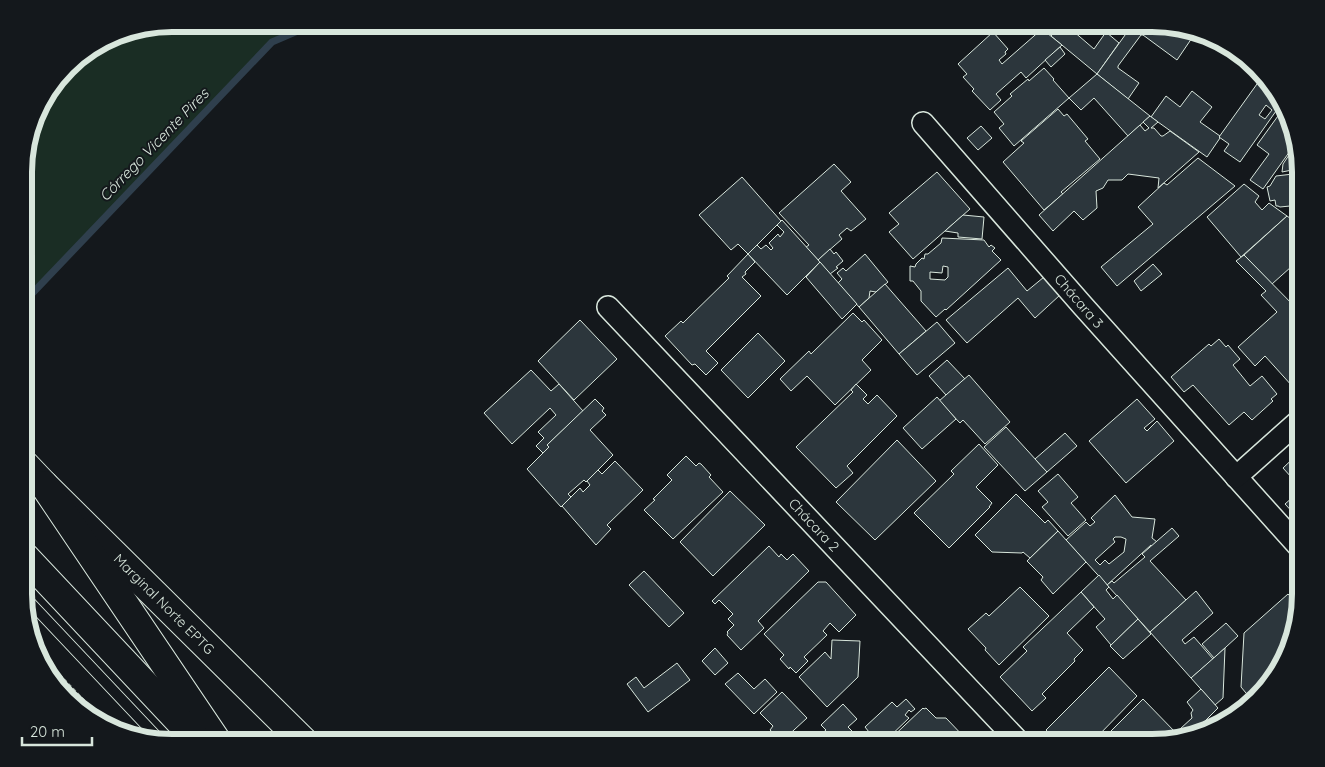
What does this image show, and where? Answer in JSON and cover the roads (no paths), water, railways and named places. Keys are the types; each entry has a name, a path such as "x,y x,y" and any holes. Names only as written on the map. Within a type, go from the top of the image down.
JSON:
{"main road":[{"name":"Marginal Norte EPTG","path":"32,472 296,734"},
{"path":"44,485 212,734"},
{"path":"32,564 192,734"}],"street":[{"name":"Chácara 3","path":"923,122 1083,306 1292,539"},
{"name":"Chácara 2","path":"608,307 1011,734"},
{"path":"1236,477 1292,427"}],"lane":[{"path":"33,606 152,732"}],"waterway":[{"name":"Córrego Vicente Pires","path":"32,294 272,42 295,32"}]}
